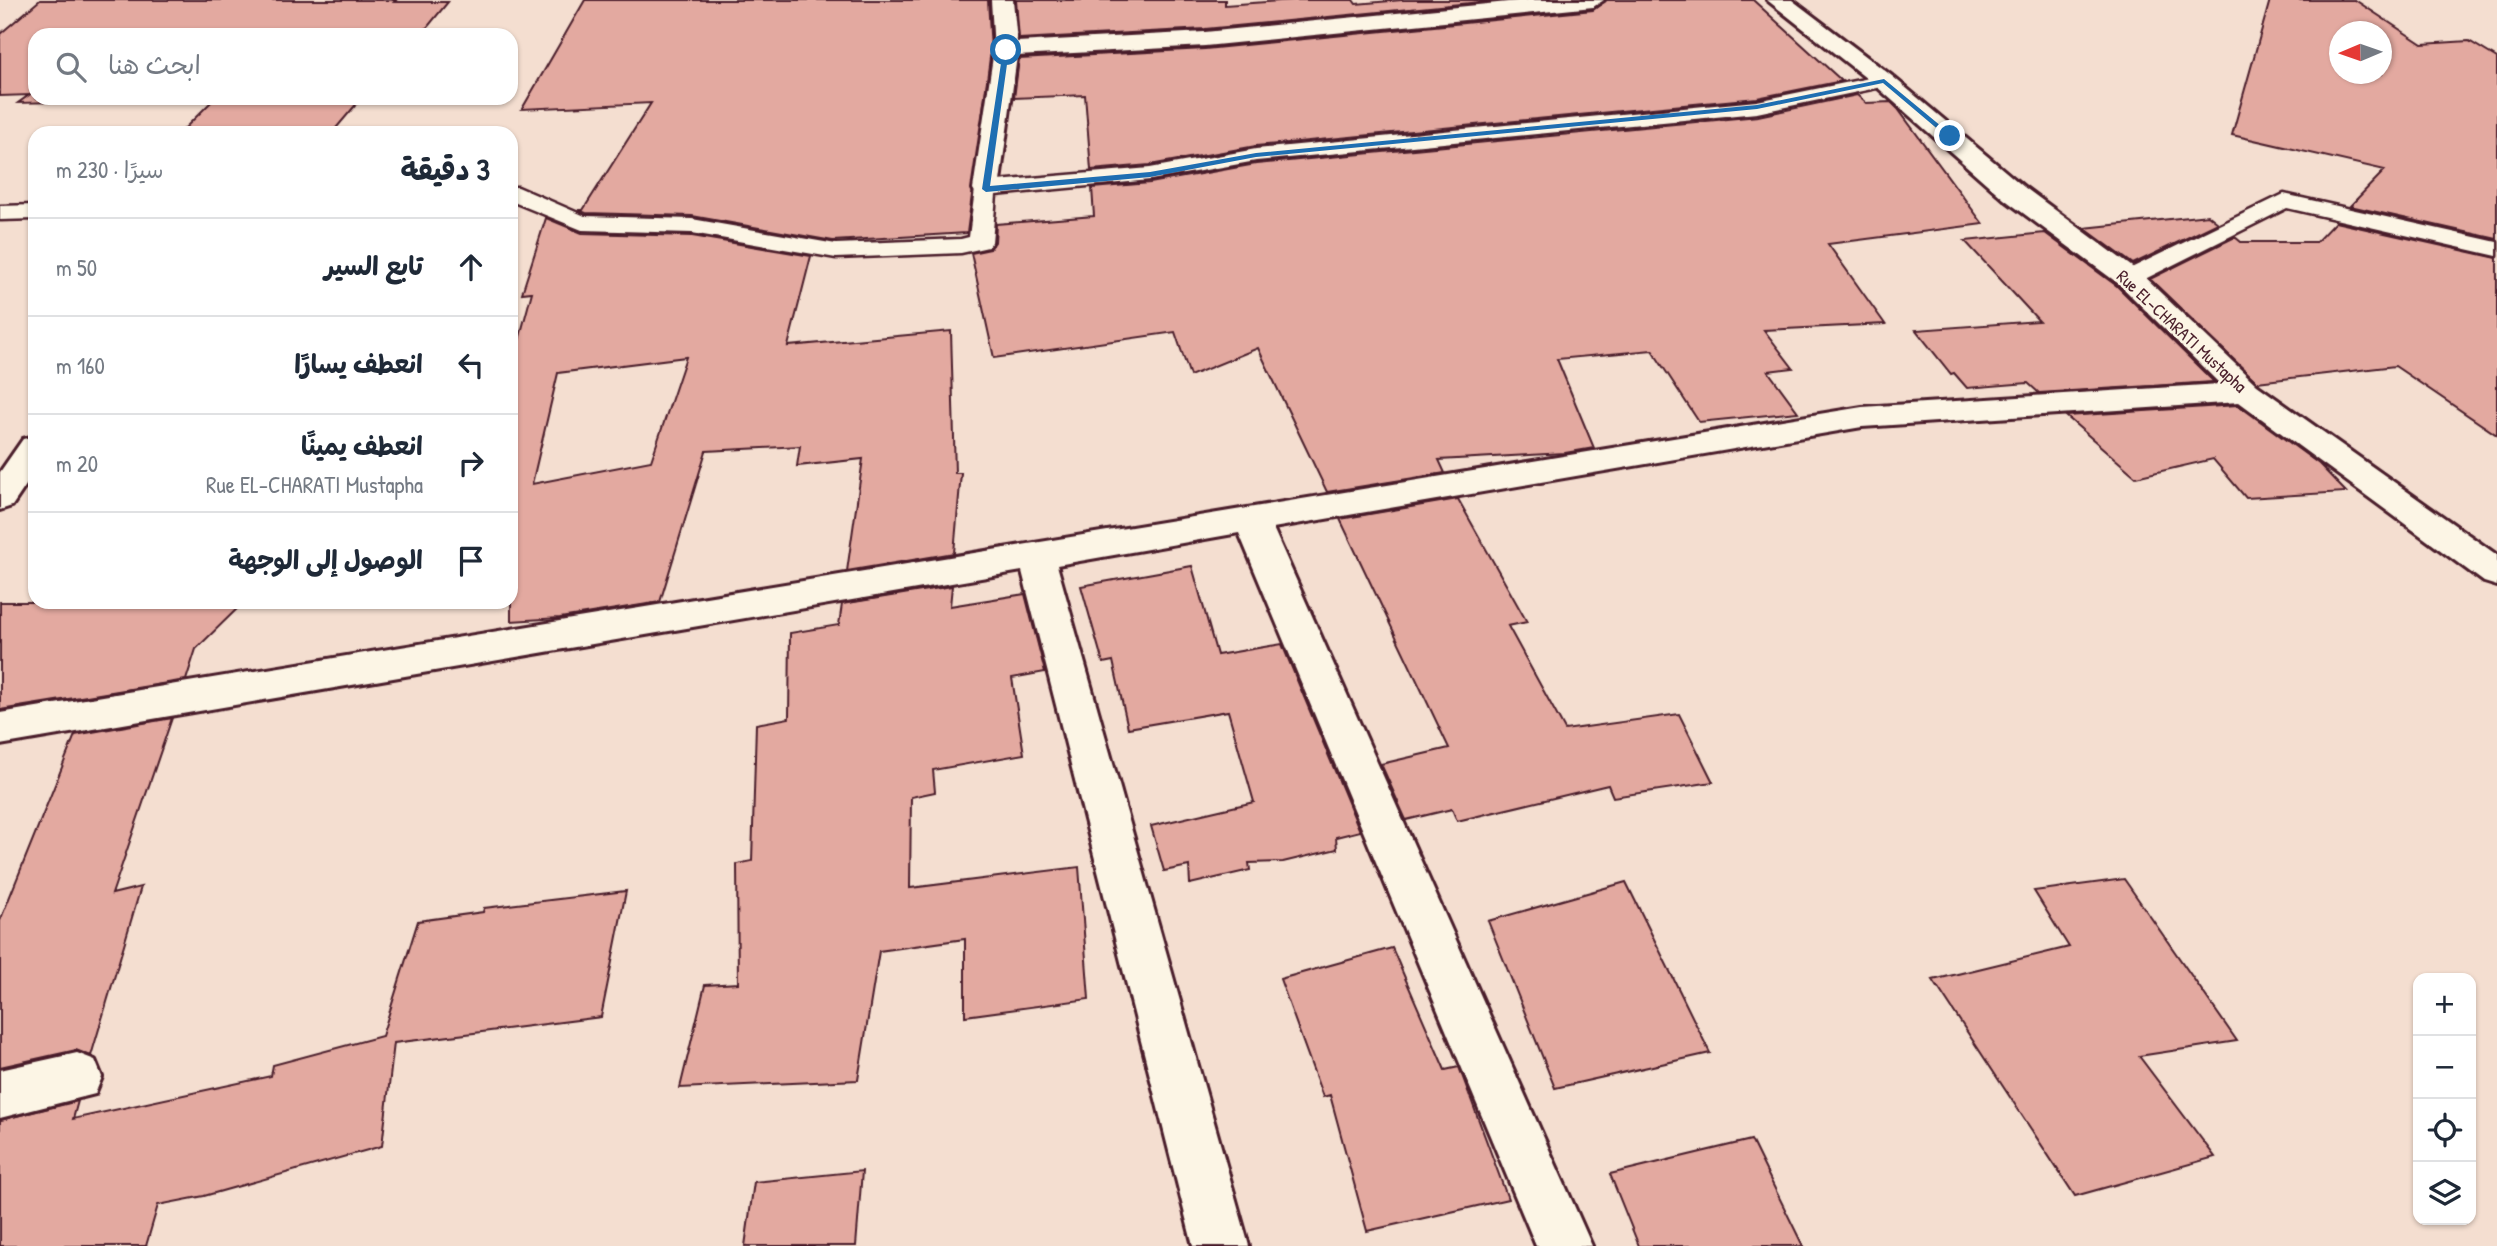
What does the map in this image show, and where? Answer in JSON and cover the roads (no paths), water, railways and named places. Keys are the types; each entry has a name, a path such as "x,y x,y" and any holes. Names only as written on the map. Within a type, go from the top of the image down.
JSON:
{"street":[{"path":"986,189 1006,50 1002,0"},
{"path":"1006,50 1205,38 1593,0"},
{"name":"Rue EL-CHARATI Mustapha","path":"1778,0 1884,81 2014,193 2129,278 2246,392 2480,544 2497,573"},
{"path":"0,729 1862,417 2246,392"},
{"path":"0,498 28,457"},
{"path":"1251,519 1564,1246"},
{"path":"1036,555 1221,1246"},
{"path":"0,1094 78,1077"}],"lane":[{"path":"518,194 540,207 582,223 692,226 836,251 961,246 980,242 986,189 1150,174 1256,155 1757,107 1884,81"},
{"path":"2129,278 2284,201 2497,249"},
{"path":"0,213 28,212"}]}
